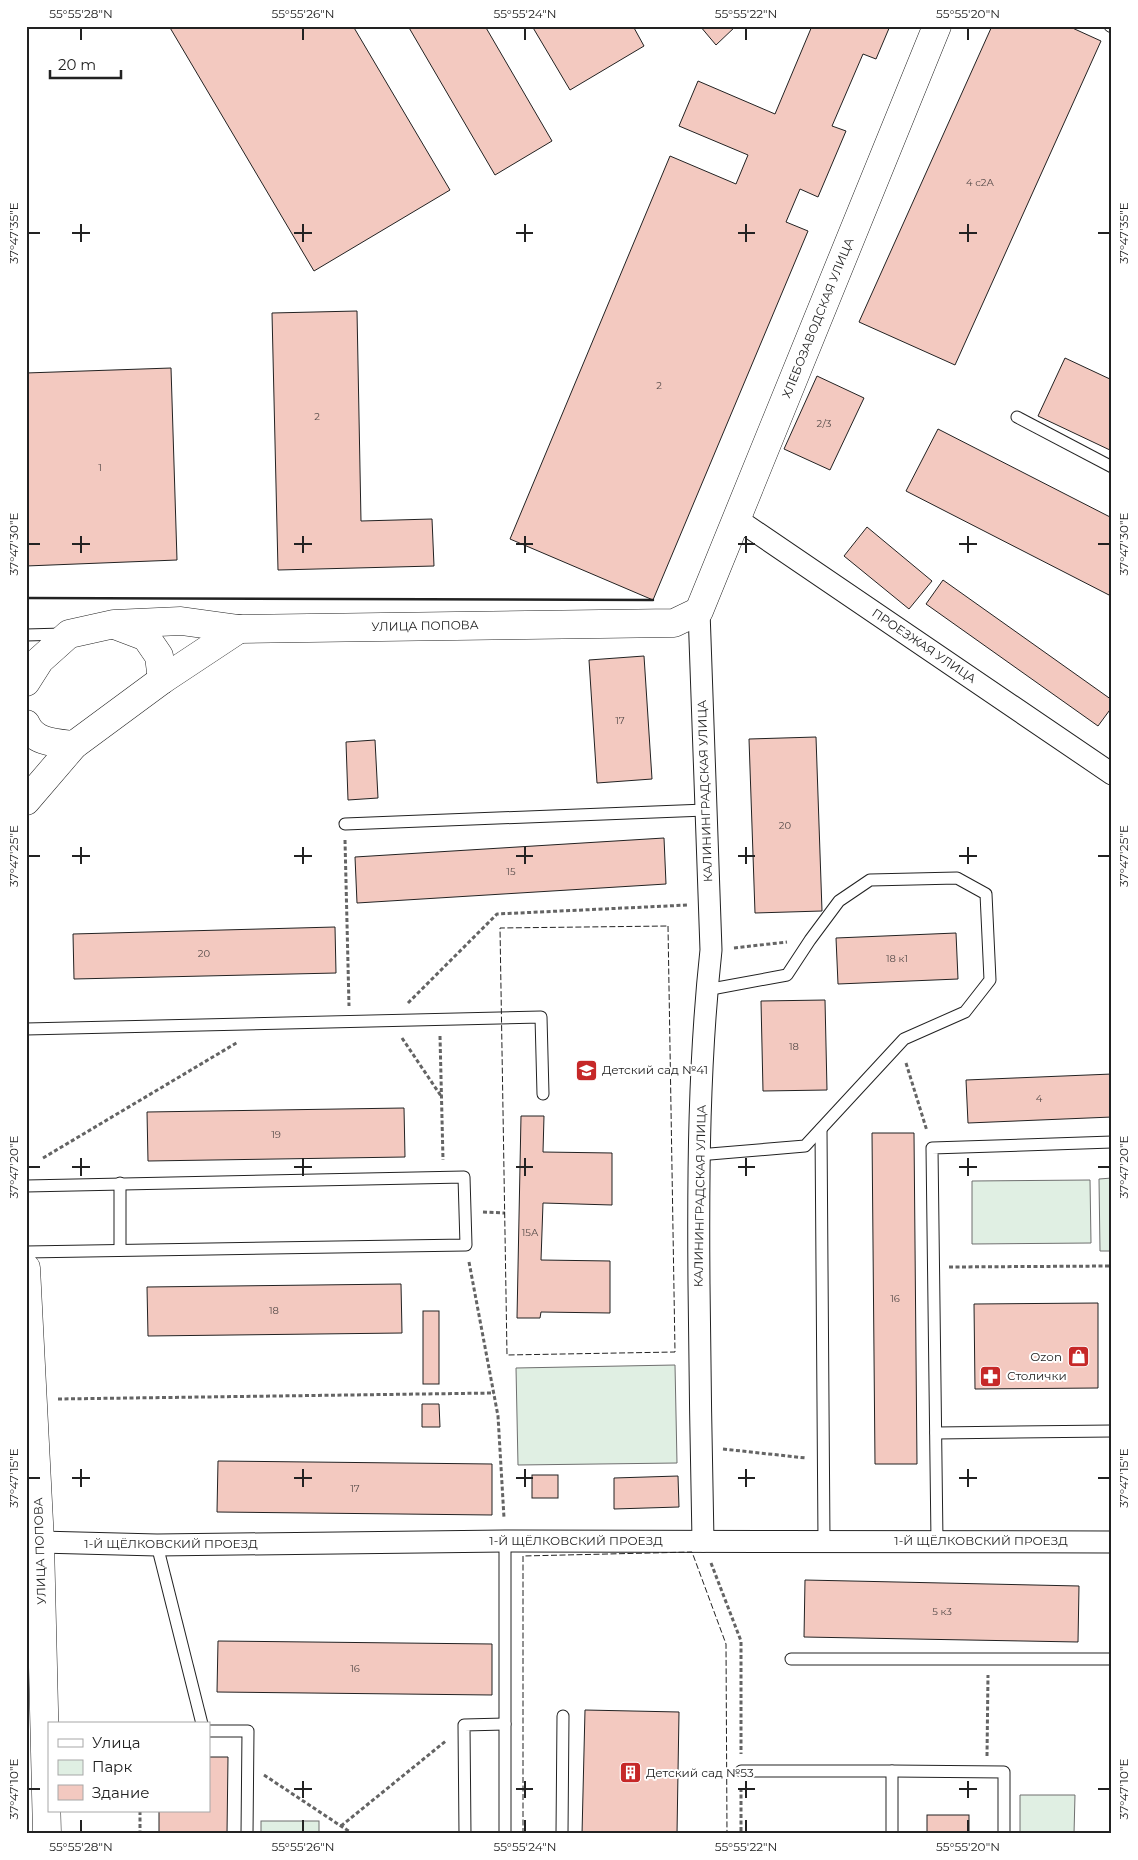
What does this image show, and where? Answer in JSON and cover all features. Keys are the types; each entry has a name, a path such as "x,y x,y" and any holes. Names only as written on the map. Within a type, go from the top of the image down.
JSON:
{"street":[{"name":"ХЛЕБОЗАВОДСКАЯ УЛИЦА","path":"700,611 936,26"},
{"name":"ПРОЕЗЖАЯ УЛИЦА","path":"737,519 1112,774"},
{"name":"УЛИЦА ПОПОВА","path":"114,624 181,621 238,629 674,622 700,611"},
{"name":"КАЛИНИНГРАДСКАЯ УЛИЦА","path":"700,611 711,950 706,990 698,1155 700,1446 703,1541"},
{"path":"26,682 40,660 69,634 114,624 146,637 159,656 162,680"},
{"path":"26,801 74,745 162,680 238,629"},
{"path":"26,724 28,729 44,741 74,745"},
{"name":"УЛИЦА ПОПОВА","path":"26,1268 40,1542 47,1834"},
{"name":"1-Й ЩЁЛКОВСКИЙ ПРОЕЗД","path":"40,1542 158,1545 505,1541 1112,1542"}],"lane":[{"path":"1017,417 1112,467"},
{"path":"26,635 69,634"},
{"path":"345,824 706,810"},
{"path":"698,1155 805,1146 904,1039 964,1012 990,980 986,894 956,878 870,880 839,901 810,940 787,976 706,990"},
{"path":"26,1030 541,1017 543,1094"},
{"path":"821,1129 824,1541"},
{"path":"937,1541 932,1148 1112,1142"},
{"path":"26,1186 464,1177 466,1245 26,1252"},
{"path":"120,1183 120,1250"},
{"path":"936,1433 1112,1431"},
{"path":"505,1541 505,1834"},
{"path":"158,1545 202,1722"},
{"path":"791,1659 1112,1659"},
{"path":"562,1834 563,1716"},
{"path":"465,1834 464,1725 505,1724"},
{"path":"210,1731 248,1731 247,1834"},
{"path":"741,1771 1004,1772 1004,1834"},
{"path":"892,1771 892,1834"}],"path":[{"path":"345,824 350,1022"},
{"path":"441,1096 391,1021 497,914 709,904"},
{"path":"711,950 810,940"},
{"path":"440,1020 443,1178"},
{"path":"43,1158 268,1024"},
{"path":"900,1044 932,1148"},
{"path":"466,1245 498,1416 505,1541"},
{"path":"934,1267 1112,1266"},
{"path":"58,1400 494,1393"},
{"path":"700,1446 824,1460"},
{"path":"703,1541 741,1641 741,1834"},
{"path":"987,1772 988,1659"},
{"path":"341,1826 464,1725"},
{"path":"247,1764 353,1834"},
{"path":"140,1812 140,1834"}],"green space":[{"path":"1112,1178 1112,1251 1100,1251 1099,1179"},
{"path":"1090,1180 1091,1243 972,1244 972,1181"},
{"path":"675,1365 677,1463 518,1465 516,1368"},
{"path":"1020,1795 1075,1795 1074,1834 1020,1834"},
{"path":"261,1821 319,1821 319,1834 261,1834"}],"building":[{"path":"169,26 353,26 450,190 314,271"},
{"path":"408,26 485,26 552,141 495,175"},
{"path":"532,26 633,26 644,46 570,90"},
{"path":"700,26 736,26 716,45"},
{"path":"812,26 890,26 876,59 863,54 832,126 846,131 818,197 800,189 786,222 808,231 653,600 510,539 670,156 736,184 748,155 679,126 698,81 775,114"},
{"path":"992,26 1068,26 1101,41 955,365 859,322"},
{"path":"357,311 361,521 432,519 434,566 278,570 272,313"},
{"path":"1065,358 1112,380 1112,451 1038,416"},
{"path":"171,368 177,560 26,566 26,373"},
{"path":"817,376 864,398 830,470 784,449"},
{"path":"938,429 1112,518 1112,590 1109,595 906,491"},
{"path":"867,527 932,581 909,609 844,556"},
{"path":"943,580 1112,700 1112,707 1098,726 926,604"},
{"path":"644,656 652,779 597,783 589,660"},
{"path":"816,737 822,911 755,913 749,739"},
{"path":"375,740 378,798 348,800 346,742"},
{"path":"664,838 666,884 357,903 355,857"},
{"path":"335,927 336,973 74,979 73,934"},
{"path":"956,933 958,979 838,984 836,938"},
{"path":"825,1000 827,1090 763,1091 761,1001"},
{"path":"1112,1074 1112,1117 968,1123 966,1080"},
{"path":"404,1108 405,1157 148,1161 147,1112"},
{"path":"521,1116 544,1116 543,1152 612,1153 612,1205 543,1203 541,1260 610,1261 610,1313 541,1312 540,1318 517,1318"},
{"path":"872,1133 914,1133 917,1464 875,1464"},
{"path":"401,1284 402,1333 148,1336 147,1287"},
{"path":"1098,1303 1098,1388 975,1389 974,1304"},
{"path":"423,1311 439,1311 439,1384 423,1384"},
{"path":"422,1404 439,1404 440,1427 422,1427"},
{"path":"218,1461 492,1464 492,1515 217,1512"},
{"path":"532,1475 558,1475 558,1498 532,1498"},
{"path":"678,1476 679,1507 614,1509 614,1478"},
{"path":"805,1580 1079,1586 1078,1642 804,1637"},
{"path":"218,1641 492,1644 492,1695 217,1692"},
{"name":"Детский сад №53","path":"585,1710 679,1712 677,1834 582,1834"},
{"path":"210,1757 228,1757 227,1834 159,1834 159,1812 210,1812"},
{"path":"927,1815 969,1815 969,1834 927,1834"}],"fence":[{"path":"668,926 675,1352 507,1355 500,928 668,926"},
{"path":"523,1834 523,1556 692,1552 726,1644 727,1834"}],"wall":[{"path":"26,598 653,600"}],"place":[{"name":"Детский сад №41","path":"586,1070"},
{"name":"Ozon","path":"1078,1357"},
{"name":"Столички","path":"991,1376"},
{"name":"Детский сад №53","path":"630,1773"}]}
